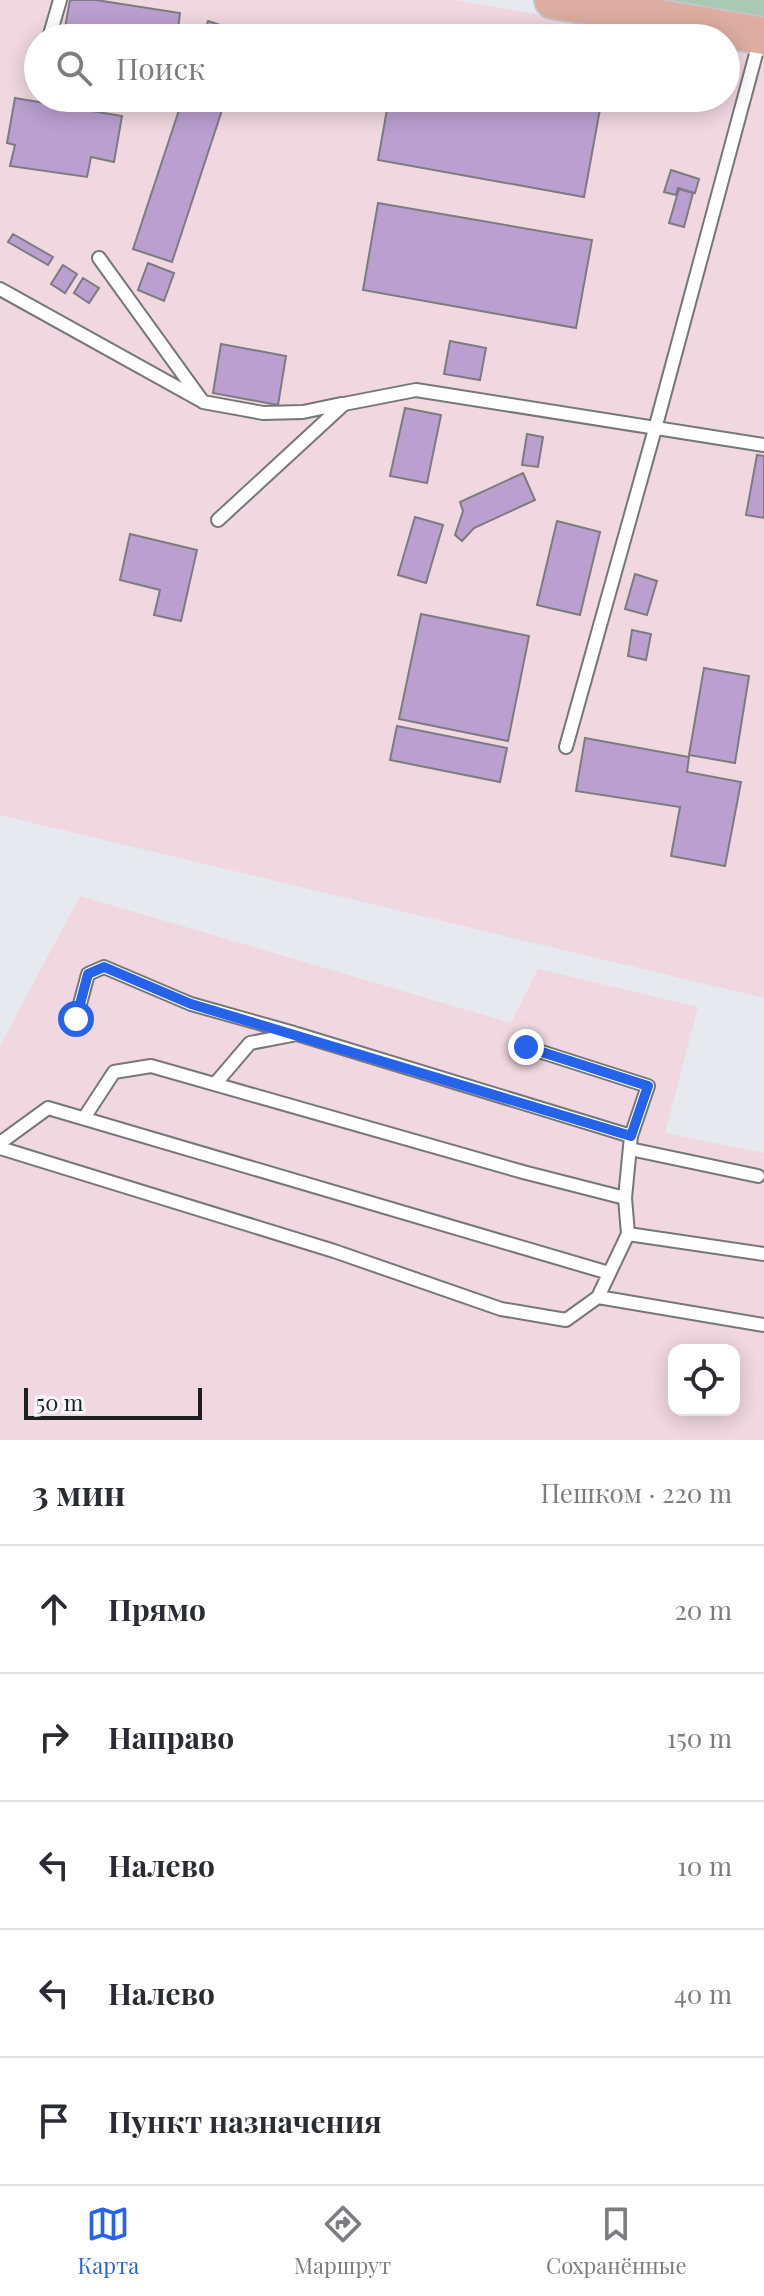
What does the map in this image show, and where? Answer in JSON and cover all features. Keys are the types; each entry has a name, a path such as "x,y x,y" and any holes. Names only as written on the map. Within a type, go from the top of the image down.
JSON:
{"main road":[{"path":"553,0 692,24"},
{"path":"740,32 762,36"}],"lane":[{"path":"53,24 60,0"},
{"path":"566,747 762,36"},
{"path":"99,258 203,402"},
{"path":"0,289 203,402 263,413 303,412 416,390 764,445"},
{"path":"218,520 344,404"},
{"path":"76,1019 88,974 104,967 191,1004 631,1136"},
{"path":"215,1084 250,1043 297,1034"},
{"path":"0,1145 334,1251 501,1309 566,1320 598,1297 628,1234 625,1198 631,1136 648,1086 526,1047"},
{"path":"84,1118 114,1072 151,1066 625,1198"},
{"path":"0,1145 48,1108 609,1273"},
{"path":"630,1149 758,1176"},
{"path":"628,1234 764,1254"},
{"path":"598,1297 764,1325"}],"shaded area":[{"path":"0,0 455,0 593,24 24,24 24,112 740,112 740,50 764,54 764,998 0,815"},
{"path":"80,896 511,1023 538,969 698,1007 665,1133 764,1153 764,1440 0,1440 0,1046"}],"green space":[{"path":"652,0 764,0 764,19"}],"building":[{"path":"70,0 96,0 180,13 179,24 66,24"},
{"path":"15,98 24,100 24,112 98,112 122,116 114,162 91,157 87,177 10,166 15,145 7,143"},
{"path":"178,112 221,112 172,262 133,249"},
{"path":"387,112 599,112 584,197 378,160"},
{"path":"671,170 699,179 695,193 678,188 676,195 664,192"},
{"path":"679,189 693,193 684,227 669,223"},
{"path":"378,203 592,240 576,328 363,290"},
{"path":"13,234 53,257 48,265 8,242"},
{"path":"148,263 174,273 164,301 138,290"},
{"path":"63,265 77,274 65,293 51,284"},
{"path":"83,278 99,288 89,303 74,293"},
{"path":"450,341 486,348 480,380 444,374"},
{"path":"221,344 286,356 278,405 213,393"},
{"path":"405,408 441,415 427,483 390,476"},
{"path":"527,434 543,437 538,467 522,465"},
{"path":"757,455 764,456 764,518 746,515"},
{"path":"523,473 535,500 474,528 462,541 455,535 463,511 460,502"},
{"path":"415,517 443,525 426,583 398,575"},
{"path":"557,521 600,532 580,615 537,605"},
{"path":"130,534 197,550 181,621 154,615 160,590 120,580"},
{"path":"635,574 657,581 647,615 625,609"},
{"path":"421,614 529,636 508,741 399,719"},
{"path":"632,630 651,634 646,660 628,656"},
{"path":"704,668 749,676 735,763 689,755"},
{"path":"397,726 507,748 500,782 390,760"},
{"path":"585,738 689,757 687,772 741,782 725,866 671,856 680,807 576,791"}],"route":[{"path":"76,1019 88,974 104,967 191,1004 631,1136 648,1086 526,1047"}]}
